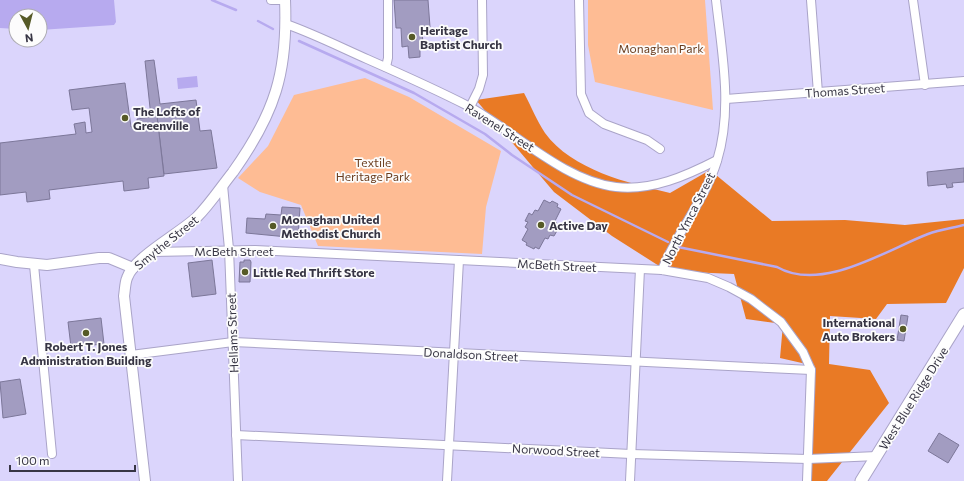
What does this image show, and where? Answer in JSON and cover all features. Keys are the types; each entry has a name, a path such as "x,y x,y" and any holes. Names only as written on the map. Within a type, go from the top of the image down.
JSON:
{"main road":[{"name":"West Blue Ridge Drive","path":"861,481 964,314"}],"street":[{"path":"271,0 285,0"},
{"name":"Smythe Street","path":"144,481 124,296 127,277 133,268 189,224 204,209 254,141 273,105 283,67 286,24 285,0"},
{"path":"386,67 388,58 388,0"},
{"path":"470,107 479,89 483,75 482,0"},
{"path":"579,0 581,94 589,112 604,124 646,140 660,149"},
{"name":"North Ymca Street","path":"662,270 705,187 717,160 723,136 726,99 716,0"},
{"path":"811,0 818,93"},
{"path":"913,0 925,84"},
{"name":"Ravenel Street","path":"286,24 386,67 470,107 568,170 587,180 604,185 627,188 661,183 689,174 717,160"},
{"name":"Thomas Street","path":"726,99 964,81"},
{"name":"Hellams Street","path":"223,185 229,249 238,481"},
{"name":"McBeth Street","path":"153,252 229,249 662,270 708,278 751,299 781,322 803,352 811,370 807,481"},
{"path":"0,259 34,265 47,265 109,258 133,268"},
{"path":"447,481 459,260"},
{"path":"34,265 52,454"},
{"path":"630,481 640,269"},
{"name":"Donaldson Street","path":"131,355 233,342 811,370"},
{"name":"Norwood Street","path":"236,435 631,454 808,459 877,456"}],"green space":[{"name":"Monaghan Park","path":"588,0 705,0 713,110 595,82 588,45"},
{"name":"Textile Heritage Park","path":"365,78 409,97 501,151 486,207 482,254 318,246 301,205 260,192 238,178 268,146 294,95"}],"shaded area":[{"path":"0,0 114,0 116,22 114,25 48,29 48,8 8,8 8,28 0,28"},
{"path":"197,76 198,87 178,89 177,78"},
{"path":"524,93 545,133 556,146 585,166 637,185 670,193 710,170 772,221 845,220 905,225 964,219 964,268 946,303 887,304 876,319 830,316 829,364 870,370 889,403 827,481 809,481 815,366 780,358 783,324 746,319 734,274 667,271 612,236 554,192 476,100"}],"building":[{"name":"Heritage Baptist Church","path":"394,0 428,0 430,27 422,27 423,46 420,46 420,57 409,58 408,46 402,47 401,28 396,28"},
{"path":"154,60 160,104 196,100 200,131 211,130 217,168 164,174 157,116 151,117 145,61"},
{"path":"125,83 131,127 138,126 137,119 157,116 164,176 148,178 149,188 124,191 123,181 49,190 50,199 27,202 26,192 0,195 0,143 76,134 74,124 85,122 86,133 92,132 89,108 72,110 69,90"},
{"path":"964,168 964,182 952,183 953,187 947,188 946,184 928,186 927,172"},
{"name":"Active Day","path":"544,200 550,203 552,201 558,204 557,207 561,209 555,221 557,223 555,227 558,229 554,236 550,235 548,239 545,238 539,249 535,247 534,249 526,245 527,243 522,240 528,229 525,227 528,222 525,221 529,213 532,215 535,210 538,211"},
{"name":"Monaghan United Methodist Church","path":"282,207 300,208 298,238 246,233 247,218 265,219 266,214 281,215"},
{"path":"212,260 216,294 192,297 188,263"},
{"name":"Little Red Thrift Store","path":"244,260 250,260 251,262 250,282 239,282 240,262 244,262"},
{"path":"901,315 908,316 904,341 897,340"},
{"name":"Robert T. Jones Administration Building","path":"101,318 104,344 71,347 68,322"},
{"path":"20,379 26,414 3,418 0,382"},
{"path":"939,433 959,445 948,463 928,451"}],"waterway":[{"path":"212,0 236,10"},
{"path":"258,21 273,29"},
{"path":"299,41 414,93 485,134 512,155 572,195 668,242"},
{"path":"678,247 777,267 795,274 814,275 833,272 854,266 928,234 964,225"}],"place":[{"name":"Heritage Baptist Church","path":"412,37"},
{"name":"The Lofts of Greenville","path":"125,118"},
{"name":"Active Day","path":"541,225"},
{"name":"Monaghan United Methodist Church","path":"273,226"},
{"name":"Little Red Thrift Store","path":"245,272"},
{"name":"International Auto Brokers","path":"903,329"},
{"name":"Robert T. Jones Administration Building","path":"86,333"}]}
